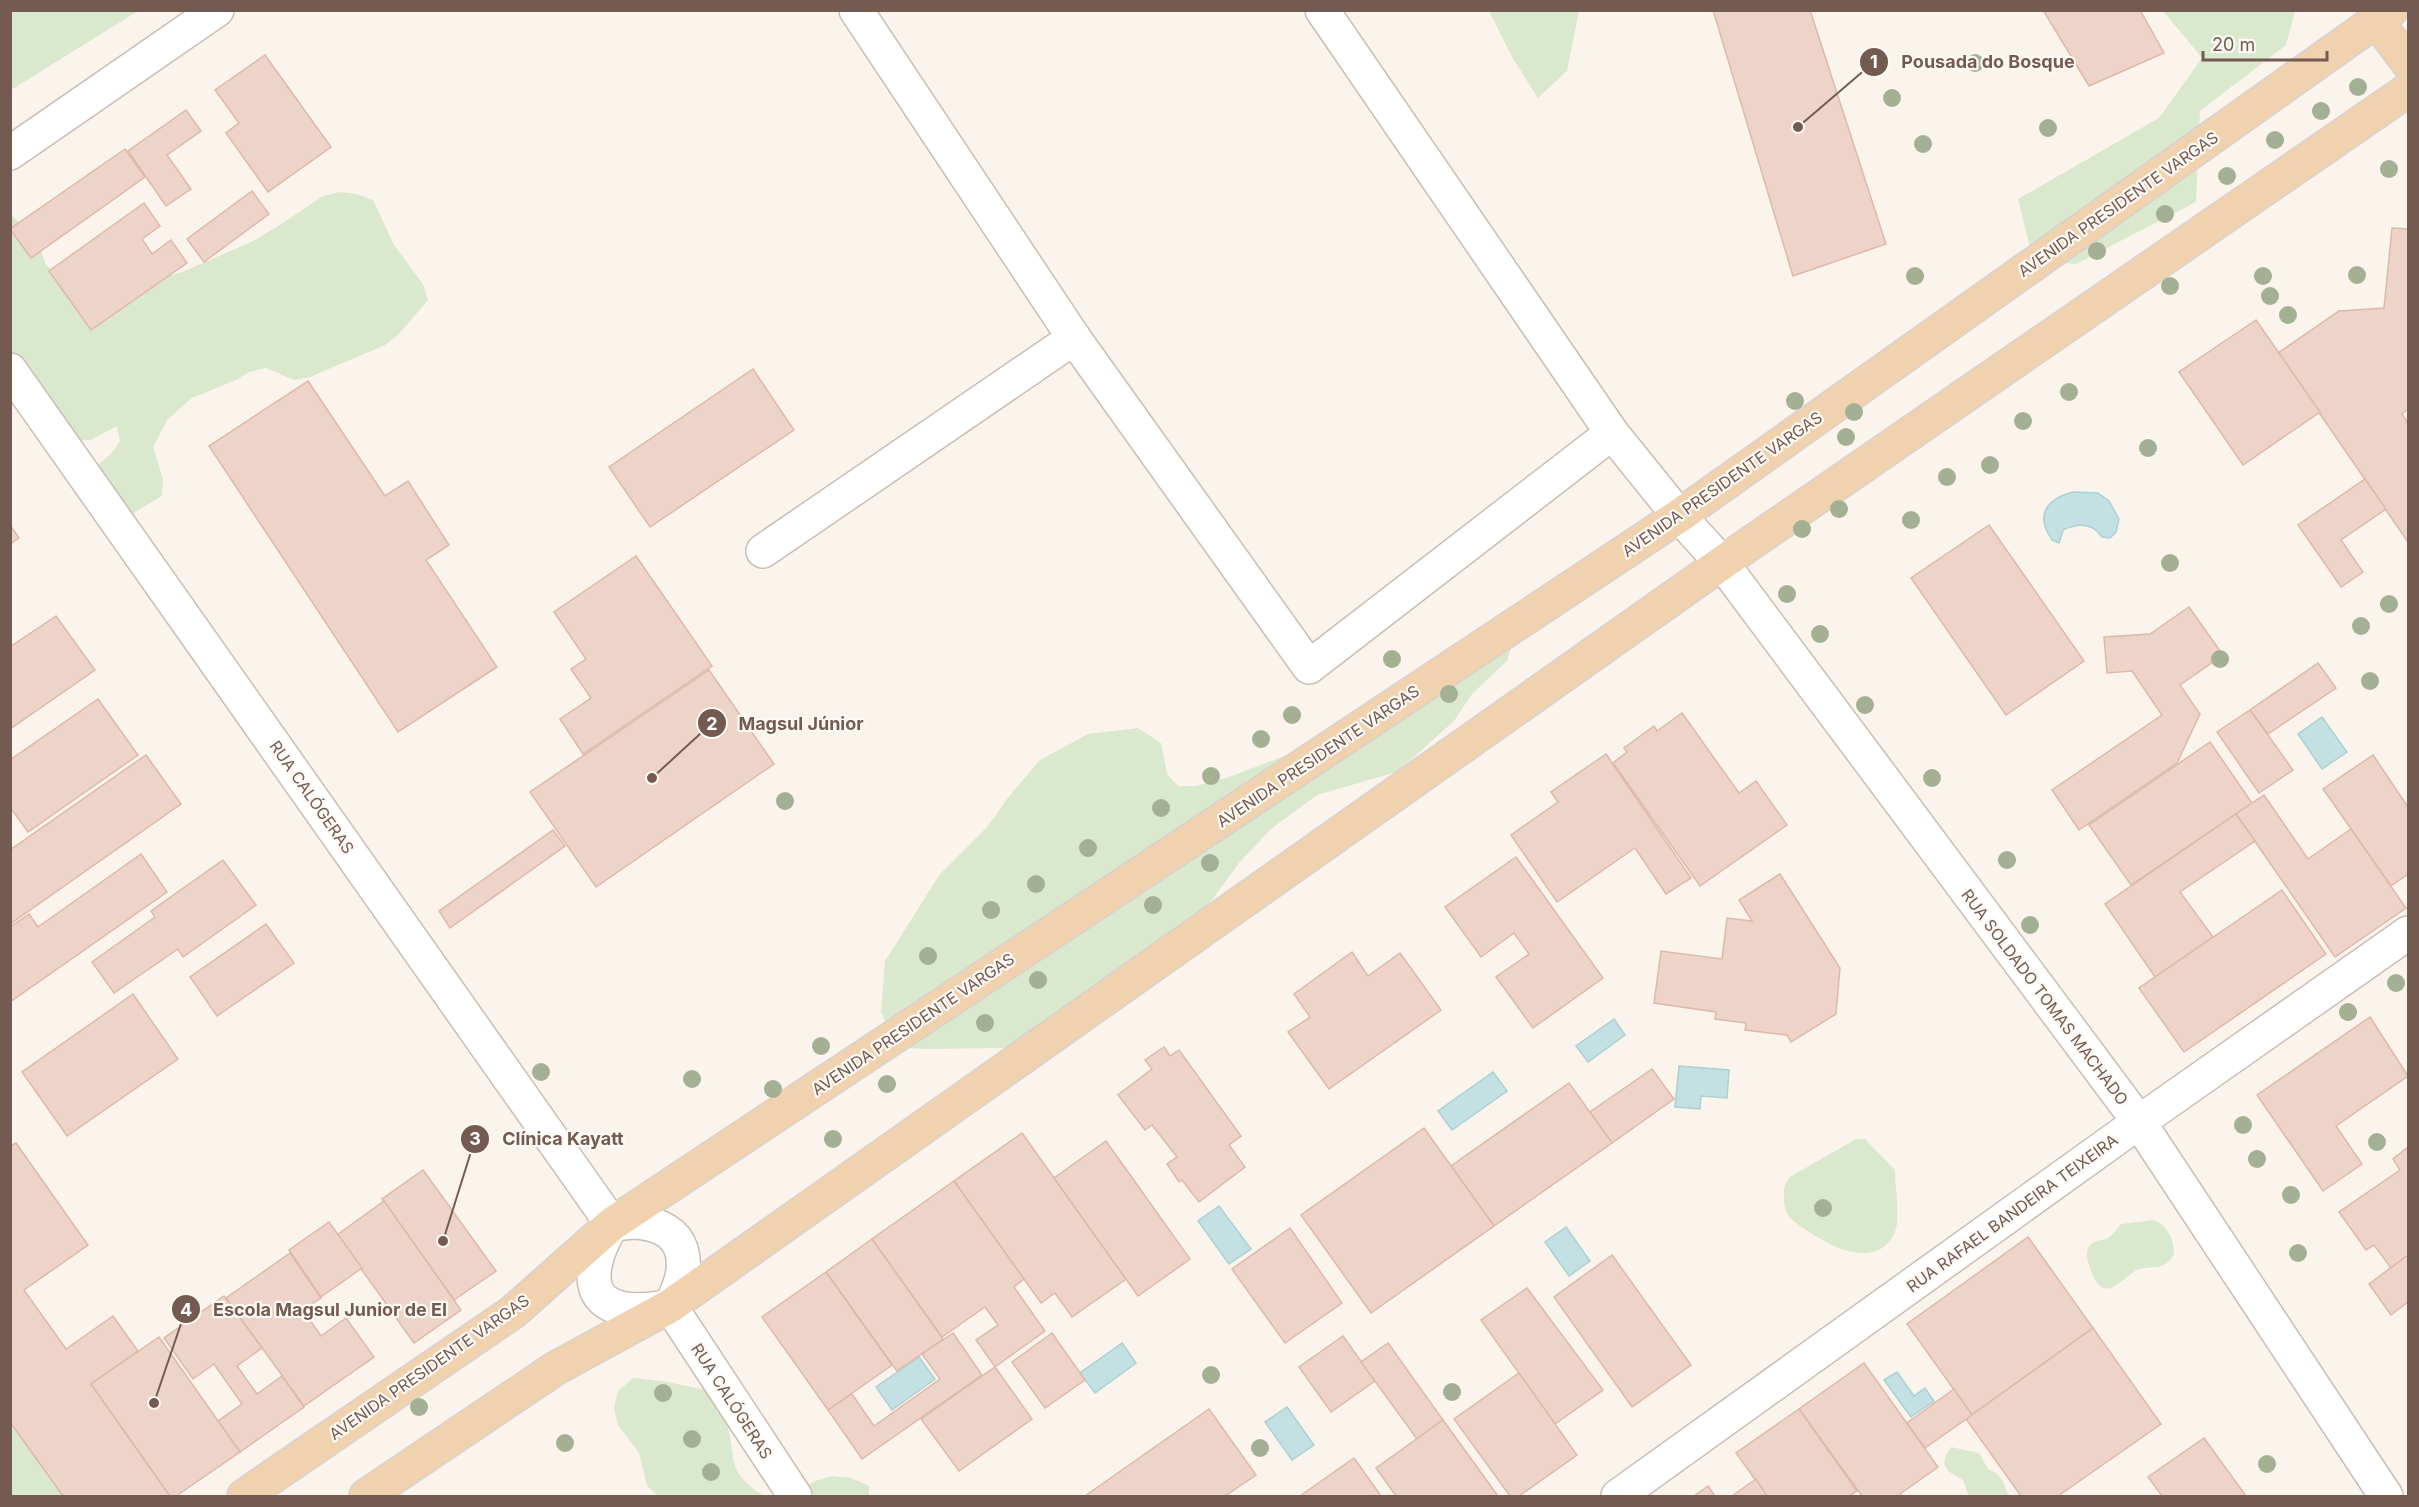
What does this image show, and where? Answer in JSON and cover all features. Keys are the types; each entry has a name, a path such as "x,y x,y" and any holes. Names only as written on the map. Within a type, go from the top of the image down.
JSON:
{"main road":[{"path":"2384,15 2409,63"},
{"name":"AVENIDA PRESIDENTE VARGAS","path":"244,1497 513,1312 612,1224 1679,516 2384,15"},
{"path":"366,1497 556,1368 670,1306 1722,563 2409,90"}],"street":[{"path":"10,153 217,10"},
{"path":"856,10 1074,338 1310,667 1612,433"},
{"name":"RUA SOLDADO TOMAS MACHADO","path":"1322,10 1612,433 1679,516 1722,563 2139,1122 2386,1497"},
{"path":"763,551 1074,338"},
{"name":"RUA CALÓGERAS","path":"10,370 612,1224"},
{"name":"RUA RAFAEL BANDEIRA TEIXEIRA","path":"1618,1497 2139,1122 2409,933"},
{"path":"646,1223 662,1226 678,1242 684,1263 683,1278 670,1306 632,1311 605,1303 598,1294 594,1284 594,1271 598,1252 612,1224 646,1223"},
{"name":"RUA CALÓGERAS","path":"670,1306 795,1497"}],"green space":[{"path":"11,10 138,10 138,11 11,90"},
{"path":"1489,11 1579,11 1567,71 1538,98 1512,57"},
{"path":"2163,11 2295,11 2286,45 2200,111 2196,202 2076,264 2033,260 2018,199 2159,118 2202,58"},
{"path":"340,192 356,194 373,200 394,245 423,284 428,300 397,336 385,345 310,377 294,380 266,368 249,372 236,380 192,398 168,419 153,447 163,479 162,496 121,520 85,475 111,454 120,441 117,426 91,440 58,441 11,390 10,214 36,236 46,265 62,278 115,292 182,272 251,242 323,196"},
{"path":"1512,645 1507,661 1472,694 1454,721 1397,772 1317,795 1272,828 1239,863 1192,927 1050,1037 1003,1048 908,1048 894,1041 881,1012 885,961 940,874 988,826 1040,760 1088,734 1138,728 1161,743 1167,774 1178,786 1195,786 1229,777 1345,733"},
{"path":"1856,1139 1865,1139 1895,1170 1896,1229 1889,1241 1880,1249 1870,1253 1847,1251 1824,1241 1792,1219 1785,1209 1784,1202 1785,1187 1790,1177"},
{"path":"2154,1220 2170,1235 2174,1255 2169,1261 2161,1266 2137,1270 2108,1289 2096,1282 2088,1262 2087,1254 2090,1245 2108,1238 2121,1224"},
{"path":"633,1378 668,1382 705,1390 725,1417 734,1463 738,1471 751,1487 764,1496 658,1496 647,1486 639,1453 618,1425 614,1408 618,1391"},
{"path":"10,1428 26,1428 74,1496 11,1496"},
{"path":"1951,1447 1979,1453 1988,1469 2002,1480 2009,1496 1969,1496 1963,1480 1948,1471 1944,1464"},
{"path":"832,1476 851,1478 869,1486 869,1496 797,1496 799,1490 815,1481"}],"water":[{"path":"2073,492 2098,493 2109,501 2119,519 2116,532 2110,538 2102,537 2089,526 2079,525 2063,530 2059,543 2052,540 2045,526 2047,508 2056,499"},
{"path":"2322,717 2347,752 2322,769 2298,734"},
{"path":"1614,1019 1625,1035 1588,1062 1576,1046"},
{"path":"1679,1066 1729,1070 1727,1098 1701,1096 1700,1109 1675,1107"},
{"path":"1493,1072 1507,1091 1452,1130 1438,1111"},
{"path":"1219,1206 1251,1249 1229,1264 1198,1221"},
{"path":"1566,1227 1590,1261 1569,1276 1545,1242"},
{"path":"1122,1343 1136,1363 1095,1393 1080,1373"},
{"path":"919,1357 935,1379 892,1410 876,1387"},
{"path":"1897,1372 1914,1396 1925,1388 1934,1401 1911,1417 1884,1380"},
{"path":"1287,1407 1314,1445 1292,1460 1265,1422"}],"building":[{"path":"1713,10 1810,10 1886,244 1793,276"},
{"path":"2043,10 2140,10 2164,53 2089,86"},
{"path":"265,55 331,147 268,192 226,133 239,123 215,90"},
{"path":"186,110 201,131 167,155 191,189 166,206 128,151"},
{"path":"125,149 145,177 31,258 10,229"},
{"path":"252,191 269,214 204,262 187,239"},
{"path":"144,203 160,226 142,239 152,254 171,240 187,263 91,330 49,271"},
{"path":"2392,228 2408,229 2408,409 2402,414 2408,423 2408,542 2278,353 2339,311 2384,308"},
{"path":"2256,320 2320,412 2243,465 2179,372"},
{"path":"753,369 794,430 650,527 609,467"},
{"path":"308,381 385,496 408,481 449,545 426,560 497,667 398,732 209,446"},
{"path":"2365,479 2386,509 2341,540 2363,572 2341,587 2298,525"},
{"path":"10,525 19,538 10,544"},
{"path":"1989,525 2084,661 2006,715 1911,578"},
{"path":"636,556 712,666 583,754 560,719 591,698 571,669 586,659 554,612"},
{"path":"2189,607 2223,655 2180,685 2200,714 2177,763 2079,830 2052,790 2162,715 2132,671 2107,673 2104,637 2150,634"},
{"path":"56,616 95,670 10,729 10,647"},
{"path":"2318,663 2336,688 2268,734 2250,710"},
{"path":"709,670 774,764 596,887 530,792"},
{"path":"98,699 138,755 28,832 10,807 10,760"},
{"path":"2250,710 2293,770 2259,793 2217,732"},
{"path":"1682,713 1739,793 1756,781 1787,825 1700,886 1613,763 1627,752 1624,748 1654,726 1657,731"},
{"path":"2210,742 2252,803 2131,885 2089,825"},
{"path":"1606,754 1691,878 1666,894 1635,848 1557,902 1511,835 1558,802 1551,792"},
{"path":"146,755 181,804 10,924 10,850"},
{"path":"2373,755 2408,807 2408,874 2391,886 2323,789"},
{"path":"2264,795 2308,859 2351,829 2406,908 2335,957 2236,814"},
{"path":"2236,814 2255,841 2180,892 2213,937 2155,977 2105,904"},
{"path":"553,830 565,846 450,928 439,911"},
{"path":"141,854 167,892 10,1002 10,927 29,914 38,927"},
{"path":"1516,857 1603,978 1533,1028 1496,977 1529,954 1514,933 1481,957 1445,907"},
{"path":"223,860 256,905 183,957 178,949 114,993 92,962 155,917 151,911"},
{"path":"1780,874 1840,968 1836,1014 1791,1042 1787,1035 1745,1030 1746,1023 1715,1019 1716,1012 1654,1003 1661,951 1722,959 1727,918 1752,921 1739,900"},
{"path":"2282,890 2326,954 2184,1052 2139,988"},
{"path":"266,924 294,963 217,1016 190,977"},
{"path":"1352,952 1368,976 1400,953 1441,1010 1329,1089 1288,1032 1310,1017 1294,994"},
{"path":"133,994 178,1059 67,1136 22,1072"},
{"path":"2370,1017 2408,1076 2336,1126 2362,1164 2323,1191 2257,1095"},
{"path":"1164,1047 1170,1056 1179,1050 1241,1136 1229,1145 1245,1167 1199,1202 1182,1180 1179,1182 1167,1164 1177,1157 1152,1125 1145,1130 1118,1095 1152,1069 1145,1060"},
{"path":"1652,1069 1674,1099 1612,1143 1590,1112"},
{"path":"1569,1083 1612,1143 1494,1226 1451,1166"},
{"path":"1424,1128 1494,1226 1371,1313 1301,1215"},
{"path":"1022,1133 1126,1279 1072,1317 1055,1293 1041,1303 954,1181"},
{"path":"1106,1141 1190,1259 1138,1296 1054,1178"},
{"path":"16,1143 88,1245 24,1290 66,1349 113,1316 138,1351 91,1384 170,1496 63,1496 10,1422 10,1146"},
{"path":"2408,1147 2408,1255 2391,1268 2374,1245 2366,1250 2339,1212 2400,1170 2393,1159"},
{"path":"423,1170 496,1271 454,1300 382,1199"},
{"path":"954,1181 1024,1279 1014,1287 1045,1331 995,1367 976,1340 998,1325 985,1307 942,1337 872,1239"},
{"path":"384,1201 461,1310 414,1343 337,1235"},
{"path":"329,1222 362,1268 321,1297 289,1250"},
{"path":"1290,1228 1342,1303 1285,1343 1232,1269"},
{"path":"2028,1237 2093,1328 1972,1415 1907,1324"},
{"path":"872,1239 943,1339 897,1371 826,1272"},
{"path":"290,1253 321,1298 303,1310 321,1336 346,1318 374,1357 304,1406 226,1298"},
{"path":"1612,1255 1691,1365 1632,1407 1554,1297"},
{"path":"2408,1255 2408,1302 2391,1315 2369,1284"},
{"path":"826,1272 892,1365 828,1410 762,1317"},
{"path":"1527,1288 1603,1390 1555,1424 1481,1320"},
{"path":"224,1296 262,1348 237,1366 257,1394 282,1376 304,1407 240,1452 218,1421 242,1404 214,1364 193,1379 164,1338"},
{"path":"2093,1328 2161,1424 2058,1496 2021,1496 1966,1419"},
{"path":"953,1333 982,1375 862,1459 828,1410 852,1394 874,1426 940,1379 922,1354"},
{"path":"1052,1333 1085,1380 1045,1408 1012,1362"},
{"path":"1343,1336 1375,1381 1331,1412 1299,1367"},
{"path":"159,1337 240,1452 176,1496 170,1496 91,1384"},
{"path":"1388,1343 1443,1420 1417,1439 1361,1362"},
{"path":"1864,1363 1938,1467 1900,1494 1902,1496 1862,1496 1799,1409"},
{"path":"995,1367 1032,1419 959,1471 921,1419"},
{"path":"1519,1373 1577,1455 1519,1496 1510,1496 1454,1419"},
{"path":"1954,1389 1972,1415 1925,1448 1907,1423"},
{"path":"1209,1409 1256,1475 1225,1496 1085,1496"},
{"path":"1799,1409 1857,1491 1849,1496 1767,1496 1736,1453"},
{"path":"1443,1420 1498,1496 1396,1496 1376,1468"},
{"path":"2204,1438 2246,1496 2162,1496 2148,1477"},
{"path":"1354,1458 1381,1496 1300,1496"},
{"path":"1756,1479 1767,1496 1732,1496"},
{"path":"1708,1486 1715,1496 1694,1496"}],"place":[{"name":"Pousada do Bosque","path":"1798,127"},
{"name":"Magsul Júnior","path":"652,778"},
{"name":"Clínica Kayatt","path":"443,1241"},
{"name":"Escola Magsul Junior de EI","path":"154,1403"}]}
